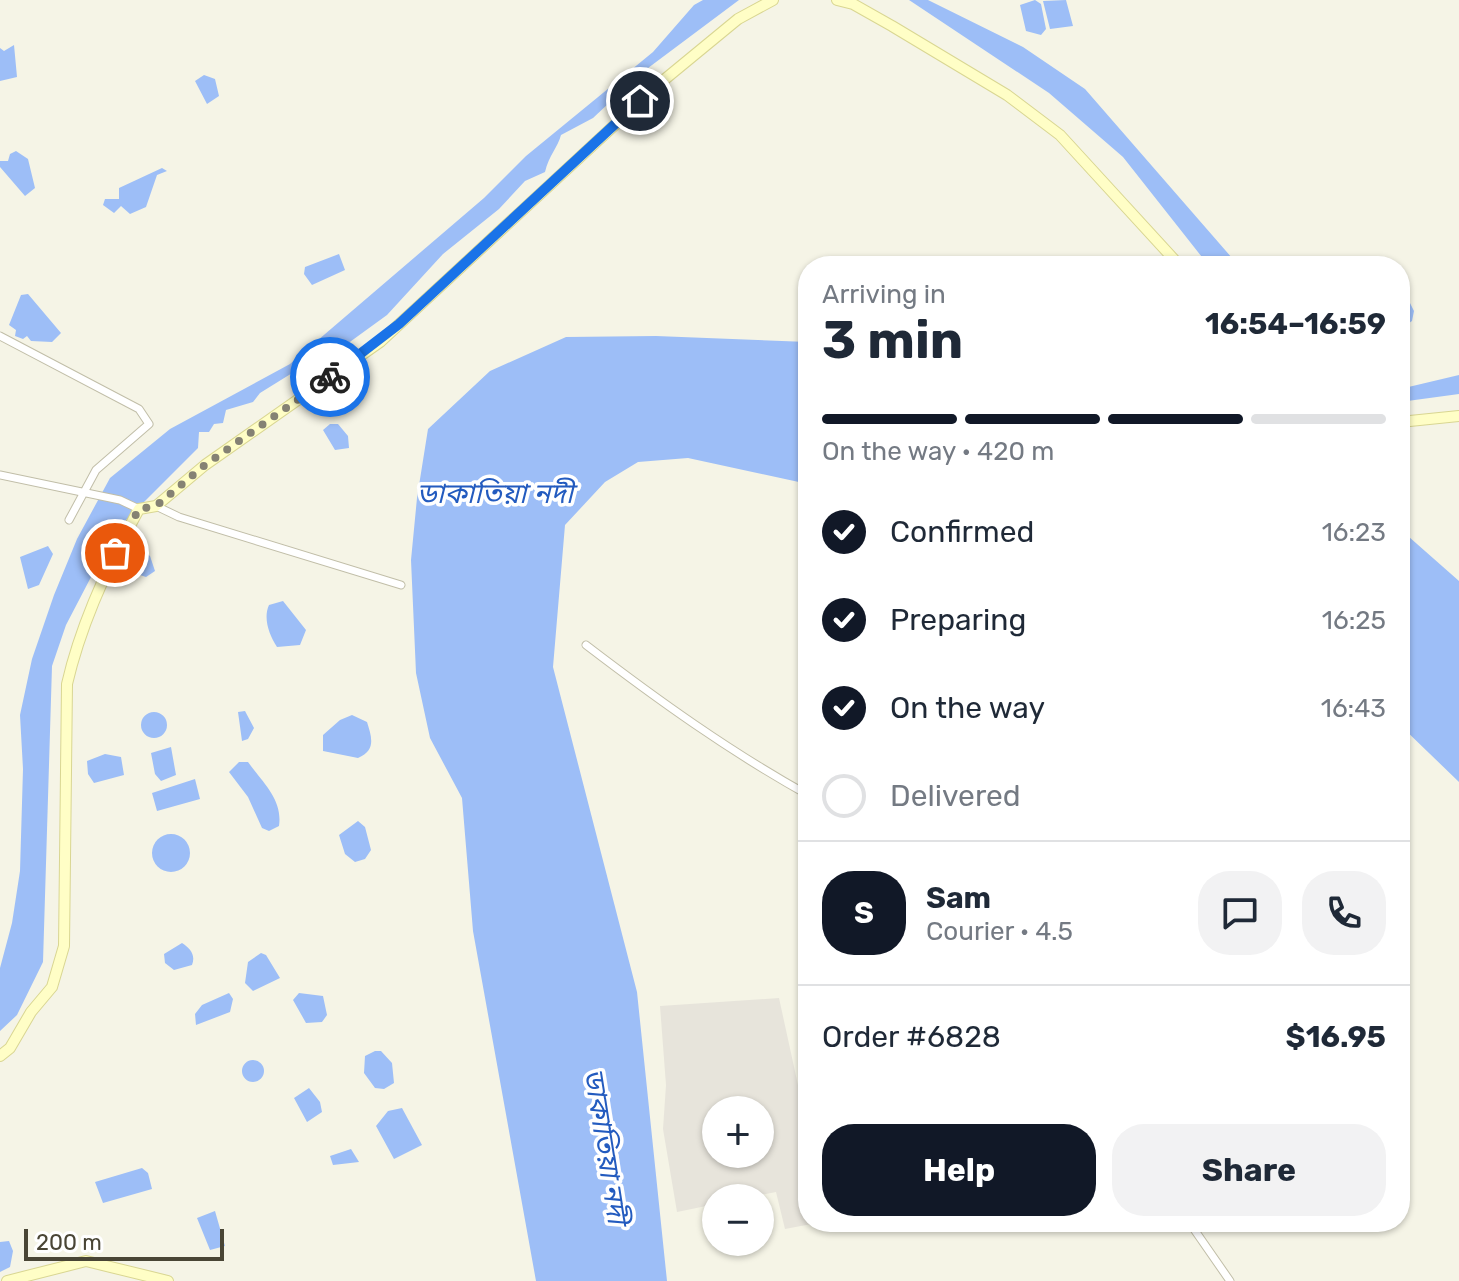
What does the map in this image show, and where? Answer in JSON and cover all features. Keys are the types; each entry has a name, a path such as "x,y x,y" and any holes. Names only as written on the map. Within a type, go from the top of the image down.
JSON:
{"main road":[{"path":"0,1056 10,1048 59,973 64,946 67,684 72,660 115,553 139,509 156,506 205,465 380,342 659,84 738,19 773,0"},
{"path":"837,0 853,4 1007,95 1060,135 1171,256"},
{"path":"1410,421 1459,416"},
{"path":"7,1281 86,1261 168,1281"}],"street":[{"path":"0,336 139,409 149,424 96,470 69,520"},
{"path":"0,475 120,500 139,509"},
{"path":"156,506 179,517 401,585"},
{"path":"586,645 679,716 741,758 798,789"},
{"path":"1196,1232 1230,1281"}],"shaded area":[{"path":"779,998 798,1085 798,1227 785,1229 774,1184 702,1184 702,1207 677,1212 663,1129 666,1085 660,1006"}],"water":[{"path":"703,0 739,0 640,74 593,118 561,135 545,172 525,181 499,209 443,254 387,315 336,352 318,357 260,393 253,402 226,410 223,423 214,424 209,432 199,432 198,448 115,531 66,625 52,666 43,962 17,1015 0,1031 0,968 12,923 20,871 23,769 20,715 32,659 54,595 77,539 110,478 170,429 290,364 484,198 526,156 653,52 694,5"},
{"path":"909,0 928,0 1023,47 1085,89 1230,256 1201,256 1123,157 1049,93"},
{"path":"1035,0 1041,4 1046,29 1041,35 1026,31 1020,5"},
{"path":"1066,0 1073,26 1050,29 1043,1"},
{"path":"14,45 17,77 0,81 0,48 4,51"},
{"path":"204,75 215,79 219,96 207,104 195,81"},
{"path":"16,151 28,159 35,188 25,196 0,167 0,161 8,161 10,154"},
{"path":"162,168 167,171 157,175 146,207 130,214 121,206 114,213 103,205 105,199 119,199 119,188"},
{"path":"339,254 345,270 312,285 304,274 305,267"},
{"path":"28,294 61,333 52,342 15,336 16,330 9,325 21,295"},
{"path":"1410,303 1414,311 1410,322"},
{"name":"ডাকাতিয়া নদী","path":"656,336 798,342 798,482 688,458 638,462 605,482 565,525 553,667 637,992 667,1281 536,1281 473,931 462,798 430,738 416,673 411,560 428,429 490,371 566,337"},
{"path":"1459,375 1459,394 1410,401 1410,387"},
{"path":"330,424 338,424 348,436 349,448 335,450 323,430"},
{"path":"1410,538 1459,581 1459,782 1410,735"},
{"path":"48,546 53,554 39,585 28,589 20,557"},
{"path":"141,549 150,556 155,571 146,577 140,575 134,560"},
{"path":"283,601 306,630 300,645 277,647 269,632 269,605"},
{"path":"245,711 254,728 248,739 242,741 238,712"},
{"path":"154,712 163,716 167,725 163,734 154,738 145,734 141,725 145,716"},
{"path":"352,715 367,722 371,738 368,751 358,758 323,751 323,735 340,720"},
{"path":"171,747 176,775 161,781 155,774 151,753"},
{"path":"105,754 121,757 124,775 94,783 88,774 87,761"},
{"path":"239,762 248,762 275,799 279,826 269,831 262,828 248,797 229,772"},
{"path":"195,779 200,799 157,811 152,793"},
{"path":"358,821 365,827 371,850 365,859 355,862 345,854 339,835"},
{"path":"171,834 184,840 190,853 184,866 171,872 158,866 152,853 158,840"},
{"path":"182,943 192,952 192,965 174,970 165,963 164,954"},
{"path":"261,953 266,955 280,978 253,991 245,983 248,962"},
{"path":"229,993 233,999 230,1012 196,1025 195,1014 202,1005"},
{"path":"299,993 323,996 327,1015 322,1022 306,1023 293,1000"},
{"path":"381,1051 392,1063 394,1083 384,1089 375,1088 364,1073 365,1056"},
{"path":"253,1060 261,1063 264,1071 261,1079 253,1082 245,1079 242,1071 245,1063"},
{"path":"309,1088 320,1102 322,1112 307,1122 294,1098"},
{"path":"402,1108 422,1145 394,1159 376,1126 388,1111"},
{"path":"351,1149 359,1162 333,1165 330,1156"},
{"path":"142,1168 148,1173 152,1189 103,1203 95,1182"},
{"path":"215,1211 225,1246 210,1250 197,1218"},
{"path":"9,1241 13,1251 10,1267 0,1272 0,1242"}],"way so far":[{"path":"115,553 139,509 156,506 205,465 330,377"}],"route":[{"path":"330,377 380,342 640,101"}]}
